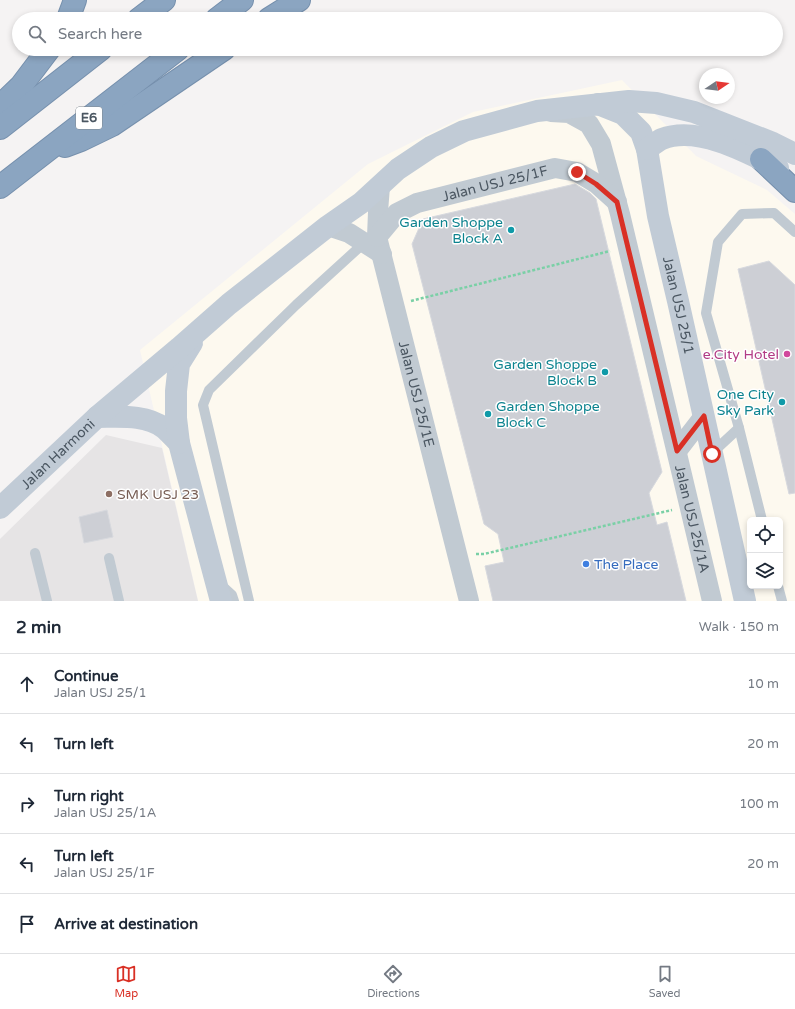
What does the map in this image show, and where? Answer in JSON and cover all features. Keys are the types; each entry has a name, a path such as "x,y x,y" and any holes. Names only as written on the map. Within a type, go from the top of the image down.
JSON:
{"highway":[{"path":"71,12 75,0"},
{"path":"148,12 164,0"},
{"path":"226,12 242,0"},
{"path":"280,12 299,0"},
{"path":"0,106 21,86 44,56"},
{"path":"0,128 92,56"},
{"name":"E6","path":"0,187 169,56"},
{"path":"39,156 81,140 112,125 214,56"},
{"path":"761,159 795,191"}],"street":[{"name":"Jalan Harmoni","path":"0,508 97,417 250,287 328,226 361,203 398,169 431,147 464,131 536,111 629,101 656,103 694,112 767,140 795,154"},
{"name":"Jalan USJ 25/1","path":"597,104 623,114 641,132 647,149 658,216 745,601"},
{"name":"Jalan USJ 25/1A","path":"536,111 569,113 590,124 601,144 628,247 712,601"},
{"path":"647,149 662,139 677,135 698,136 724,143 761,159 795,177"},
{"name":"Jalan USJ 25/1F","path":"375,245 398,213 417,203 555,168 577,172 596,184 617,202"},
{"name":"Jalan USJ 25/1E","path":"380,186 375,245 394,305 454,540 468,601"},
{"path":"328,226 349,233 375,245"},
{"path":"202,328 179,364 176,392 176,418 179,443 219,592"},
{"path":"677,451 704,416"},
{"path":"97,417 132,418 150,421 164,428 179,443"}],"lane":[{"path":"761,517 739,428 706,313 718,242 742,214 774,213 795,232"},
{"path":"249,601 203,405 209,390 296,305 375,245"},
{"path":"712,454 739,428"},
{"path":"35,553 47,601"},
{"path":"109,558 118,601"},
{"path":"219,592 226,588 232,595 234,601"},
{"path":"779,589 782,601"}],"path":[{"path":"394,305 628,247"},
{"path":"454,540 464,551 472,554 484,554 690,506"}],"shaded area":[{"path":"622,80 696,156 767,190 795,214 795,601 198,601 140,350 368,164 473,112"},
{"name":"SMK USJ 23","path":"106,435 162,448 198,601 0,601 0,539"}],"building":[{"path":"575,184 590,193 596,199 662,472 649,493 657,525 667,522 686,601 493,601 485,566 504,562 498,534 484,524 412,244 423,219"},
{"name":"One City Sky Park","path":"769,261 795,285 795,493 789,494 738,269"},
{"path":"107,510 113,537 84,543 79,517"}],"place":[{"name":"Garden Shoppe Block A","path":"511,230"},
{"name":"e.City Hotel","path":"787,354"},
{"name":"Garden Shoppe Block B","path":"605,372"},
{"name":"One City Sky Park","path":"782,402"},
{"name":"Garden Shoppe Block C","path":"488,414"},
{"name":"SMK USJ 23","path":"109,494"},
{"name":"The Place","path":"586,564"}],"route":[{"path":"577,172 596,184 617,202 677,451 704,416 712,454"}]}
